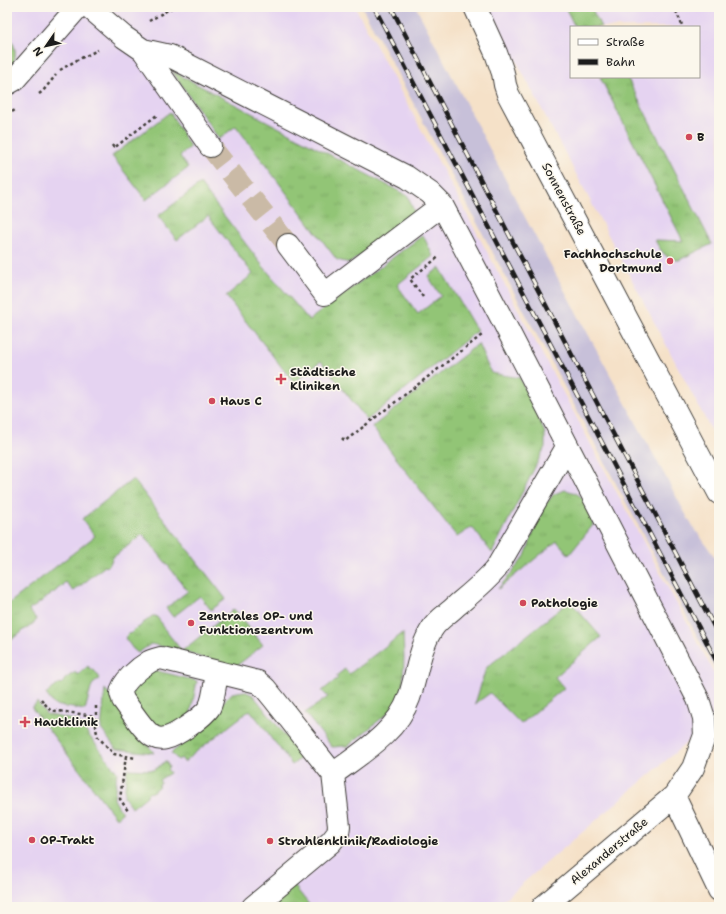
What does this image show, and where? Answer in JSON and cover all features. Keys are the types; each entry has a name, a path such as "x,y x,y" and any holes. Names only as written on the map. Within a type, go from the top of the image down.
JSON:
{"street":[{"path":"7,84 19,75 78,7"},
{"path":"89,7 124,37 143,50 210,146"},
{"name":"Sonnenstraße","path":"475,7 504,73 505,85 508,94 719,493"},
{"name":"Alexanderstraße","path":"143,50 170,56 407,176 430,193 442,205 698,698 704,718 704,735 693,768 674,796 544,907"},
{"path":"288,245 325,294 442,205"},
{"path":"333,774 384,735 402,713 409,699 424,643 432,628 438,620 455,608 496,570 567,447"},
{"path":"217,672 258,682 265,688 333,774 339,826 338,833 331,842 253,907"},
{"path":"674,796 719,890"}],"path":[{"path":"674,7 682,25"},
{"path":"676,11 683,7"},
{"path":"38,95 61,69 100,49"},
{"path":"7,115 17,109"},
{"path":"112,145 114,148 149,120"},
{"path":"423,297 410,279 435,260"},
{"path":"342,438 345,441 476,339"},
{"path":"41,699 50,710 95,716"},
{"path":"126,756 120,799 128,811"}],"shaded area":[{"name":"Städtische Kliniken","path":"7,7 355,7 719,682 719,715 495,907 7,907"},
{"path":"362,7 416,7 528,223 690,522 719,563 719,677"},
{"name":"Fachhochschule Dortmund","path":"488,7 719,7 719,445"}],"green space":[{"path":"565,7 591,7 600,26 574,26"},
{"path":"7,35 11,39 15,48 15,59 11,68 7,72"},
{"path":"172,71 408,196 415,214 350,263 337,260 236,126 219,139"},
{"path":"601,78 628,78 712,244 679,260 675,260 664,254 655,240 683,241"},
{"path":"170,112 190,147 180,156 188,168 146,200 112,156"},
{"path":"200,184 262,265 309,320 423,235 433,256 397,285 418,314 441,296 428,276 440,268 477,331 367,420 321,361 294,383 226,296 253,274 208,216 177,240 158,216"},
{"path":"478,344 491,373 520,378 545,433 545,447 492,553 472,527 457,537 372,427"},
{"path":"133,479 226,599 211,610 200,596 173,617 166,608 188,591 143,534 111,559 111,563 106,567 105,566 74,591 66,582 50,594 51,595 43,599 44,600 29,610 37,620 7,644 7,605 95,536 82,519"},
{"path":"565,490 576,493 584,500 593,525 569,555 557,541 498,589 525,556 543,507 554,494"},
{"path":"570,601 601,637 555,677 564,688 521,724 490,693 475,704 486,668"},
{"path":"234,609 263,645 234,668 182,651"},
{"path":"152,616 156,616 182,651 151,644 138,653 125,638 129,633 130,634 137,627 140,627"},
{"path":"403,633 403,687 394,708 348,746 332,747 305,713 328,697 322,691 338,678 336,676 345,669 349,674"},
{"path":"88,666 91,670 93,669 100,678 92,685 85,710 54,705 46,694 75,672 78,675"},
{"path":"150,669 197,681 190,716 170,731 151,726 129,696"},
{"path":"105,689 154,753 116,749 101,729"},
{"path":"244,691 253,695 302,757 292,765 250,710 184,762 181,758 178,760 171,753 212,721 220,705 232,693"},
{"path":"37,702 46,714 78,721 117,772 114,799 122,813 116,818 32,708"},
{"path":"166,761 169,767 167,769 170,773 159,780 161,783 158,785 159,786 151,793 150,792 147,794 147,796 132,808 124,797 127,769 154,770"},
{"path":"292,883 311,907 259,907"}],"tunnel":[{"path":"210,146 288,245"}],"railway":[{"path":"374,7 719,666"},
{"path":"391,7 719,636"}],"place":[{"name":"B","path":"689,137"},
{"name":"Fachhochschule Dortmund","path":"670,261"},
{"name":"Städtische Kliniken","path":"281,379"},
{"name":"Haus C","path":"212,401"},
{"name":"Pathologie","path":"523,603"},
{"name":"Zentrales OP- und Funktionszentrum","path":"191,623"},
{"name":"Hautklinik","path":"25,722"},
{"name":"OP-Trakt","path":"32,840"},
{"name":"Strahlenklinik/Radiologie","path":"270,841"}]}
